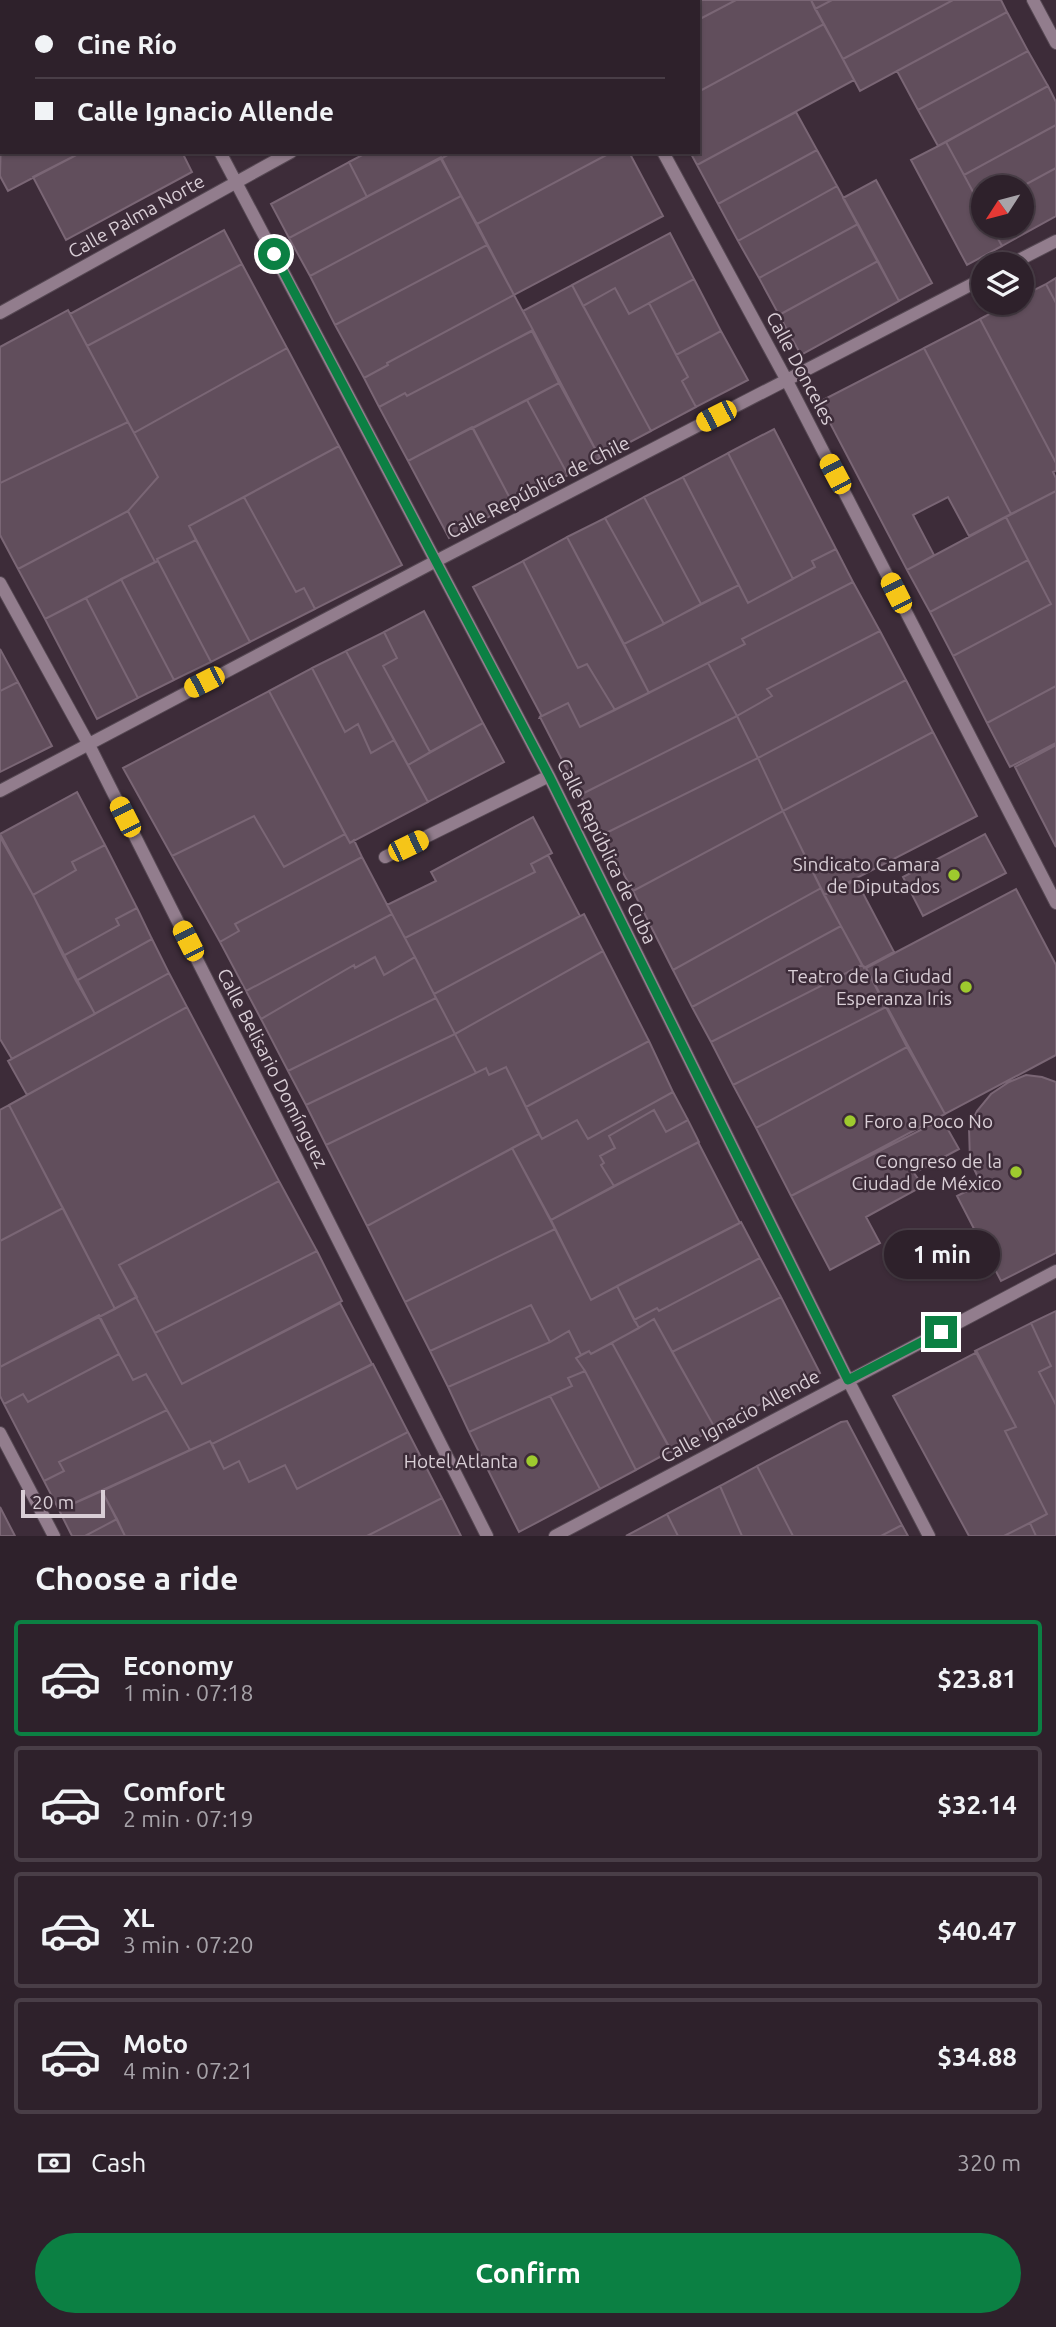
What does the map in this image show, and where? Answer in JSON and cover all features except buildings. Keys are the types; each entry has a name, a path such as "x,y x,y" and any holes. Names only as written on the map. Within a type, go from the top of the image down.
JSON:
{"street":[{"path":"1034,0 1056,43"},
{"name":"Calle República de Cuba","path":"221,154 549,776 848,1380 929,1536"},
{"name":"Calle Palma Norte","path":"0,313 287,154"},
{"name":"Calle Donceles","path":"664,154 786,379 1056,902"},
{"path":"1034,252 1056,241"},
{"name":"Calle República de Chile","path":"0,791 436,561 971,285"},
{"name":"Calle Belisario Domínguez","path":"0,583 88,743 487,1536"},
{"path":"386,857 549,776"},
{"name":"Calle Ignacio Allende","path":"555,1536 1056,1271"},
{"path":"0,1433 54,1536"}],"place":[{"name":"Sindicato Camara de Diputados","path":"954,875"},
{"name":"Teatro de la Ciudad Esperanza Iris","path":"966,987"},
{"name":"Foro a Poco No","path":"850,1121"},
{"name":"Congreso de la Ciudad de México","path":"1016,1172"},
{"name":"Hotel Atlanta","path":"532,1461"}],"route":[{"path":"274,254 549,776 848,1380 941,1332"}]}
